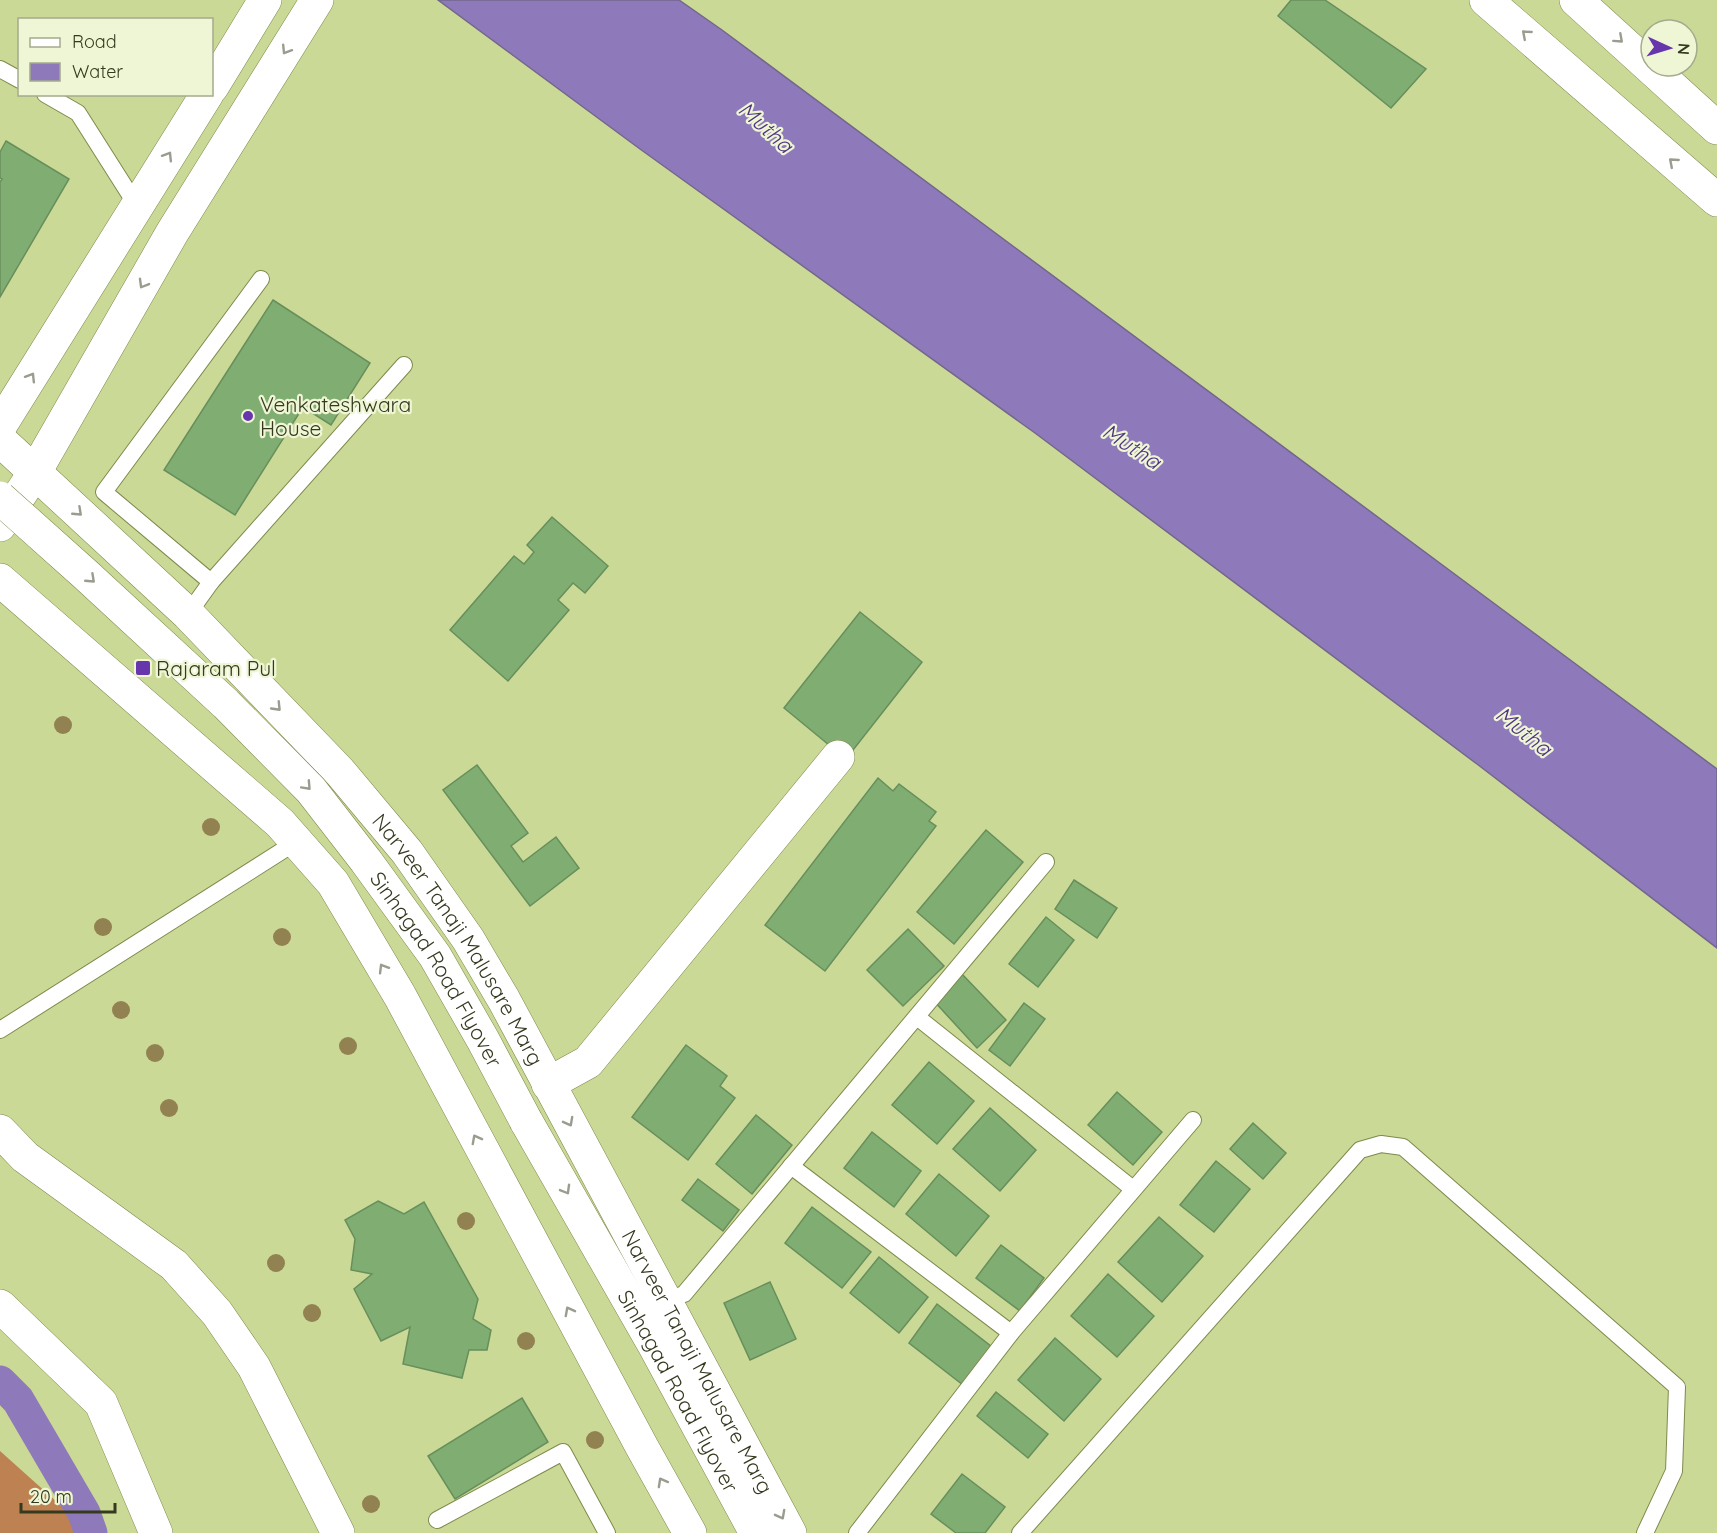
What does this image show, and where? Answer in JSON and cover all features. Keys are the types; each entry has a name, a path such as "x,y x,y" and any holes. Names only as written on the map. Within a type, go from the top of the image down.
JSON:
{"main road":[{"path":"213,85 265,0"},
{"path":"0,525 35,472 172,233 317,0"},
{"path":"1486,0 1717,200"},
{"path":"1576,0 1717,128"},
{"path":"0,426 206,96"},
{"name":"Narveer Tanaji Malusare Marg","path":"0,440 188,614 340,772 406,852 468,939 504,1000 790,1533"},
{"name":"Sinhagad Road Flyover","path":"0,498 226,704 311,790 366,861 435,956 756,1533"},
{"path":"0,580 280,823 333,883 399,996 690,1533"},
{"path":"548,1084 588,1062 838,757"},
{"path":"0,1131 25,1157 174,1264 217,1313 254,1367 338,1533"},
{"path":"0,1306 100,1403 156,1533"}],"lane":[{"path":"0,69 18,79"},
{"path":"48,96 78,113 137,206"},
{"path":"211,582 104,492 261,279"},
{"path":"188,614 211,582 404,365"},
{"path":"0,1030 296,842"},
{"path":"666,1300 684,1294 1046,862"},
{"path":"917,1017 1133,1189"},
{"path":"857,1533 1011,1333 1193,1120"},
{"path":"1020,1533 1360,1150 1381,1143 1403,1147 1677,1387 1674,1471 1646,1533"},
{"path":"791,1166 1011,1333"},
{"path":"437,1520 563,1452 607,1533"}],"shaded area":[{"path":"0,1451 77,1520 83,1533 0,1533"}],"water":[{"name":"Mutha","path":"438,0 679,0 722,30 1717,769 1717,948 1477,764 1035,433 640,149"}],"building":[{"path":"1291,0 1325,0 1426,69 1391,108 1278,16"},
{"path":"6,141 69,179 0,297 0,182 2,179 0,178 0,152"},
{"name":"Venkateshwara House","path":"273,300 370,363 331,425 303,407 235,515 164,470"},
{"path":"552,517 608,566 585,593 573,583 558,600 569,610 508,681 450,630 514,556 524,564 534,552 527,545"},
{"path":"860,612 922,662 846,759 784,708"},
{"path":"477,765 528,833 511,846 523,862 556,837 579,868 530,906 443,790"},
{"path":"878,778 893,791 899,784 936,812 929,821 936,826 825,971 765,925"},
{"path":"986,830 1023,862 954,944 917,912"},
{"path":"1074,880 1117,908 1097,938 1055,909"},
{"path":"1046,917 1074,940 1038,987 1009,964"},
{"path":"908,929 944,966 903,1006 867,970"},
{"path":"961,973 1006,1020 977,1048 933,1000"},
{"path":"1024,1003 1045,1019 1010,1066 989,1050"},
{"path":"686,1045 727,1076 720,1086 735,1098 688,1160 632,1117"},
{"path":"929,1062 974,1101 937,1144 892,1105"},
{"path":"1117,1092 1162,1132 1133,1165 1088,1125"},
{"path":"990,1108 1036,1150 1000,1191 953,1149"},
{"path":"756,1115 792,1145 752,1194 716,1164"},
{"path":"1253,1123 1286,1153 1263,1179 1230,1149"},
{"path":"872,1132 921,1171 894,1207 844,1168"},
{"path":"1216,1161 1250,1189 1214,1232 1180,1205"},
{"path":"939,1174 989,1216 956,1256 906,1214"},
{"path":"698,1179 739,1210 723,1231 682,1200"},
{"path":"378,1201 404,1214 424,1202 478,1299 473,1319 491,1330 487,1350 469,1350 462,1378 403,1364 410,1327 381,1341 354,1289 372,1274 351,1270 355,1239 345,1220"},
{"path":"812,1207 871,1252 842,1288 785,1243"},
{"path":"1159,1217 1203,1256 1162,1302 1118,1262"},
{"path":"1001,1245 1044,1278 1020,1311 976,1278"},
{"path":"879,1257 928,1297 899,1333 850,1293"},
{"path":"1108,1274 1154,1316 1117,1357 1071,1316"},
{"path":"770,1282 796,1339 750,1360 724,1303"},
{"path":"937,1304 992,1347 963,1385 909,1343"},
{"path":"1055,1338 1101,1379 1064,1421 1018,1380"},
{"path":"996,1392 1048,1434 1028,1458 977,1416"},
{"path":"522,1398 548,1442 455,1499 428,1456"},
{"path":"962,1474 1005,1507 985,1533 956,1533 931,1514"}],"waterway":[{"path":"0,1382 18,1400 84,1513 91,1533"}],"place":[{"name":"Venkateshwara House","path":"248,416"},
{"name":"Rajaram Pul","path":"143,668"}]}
